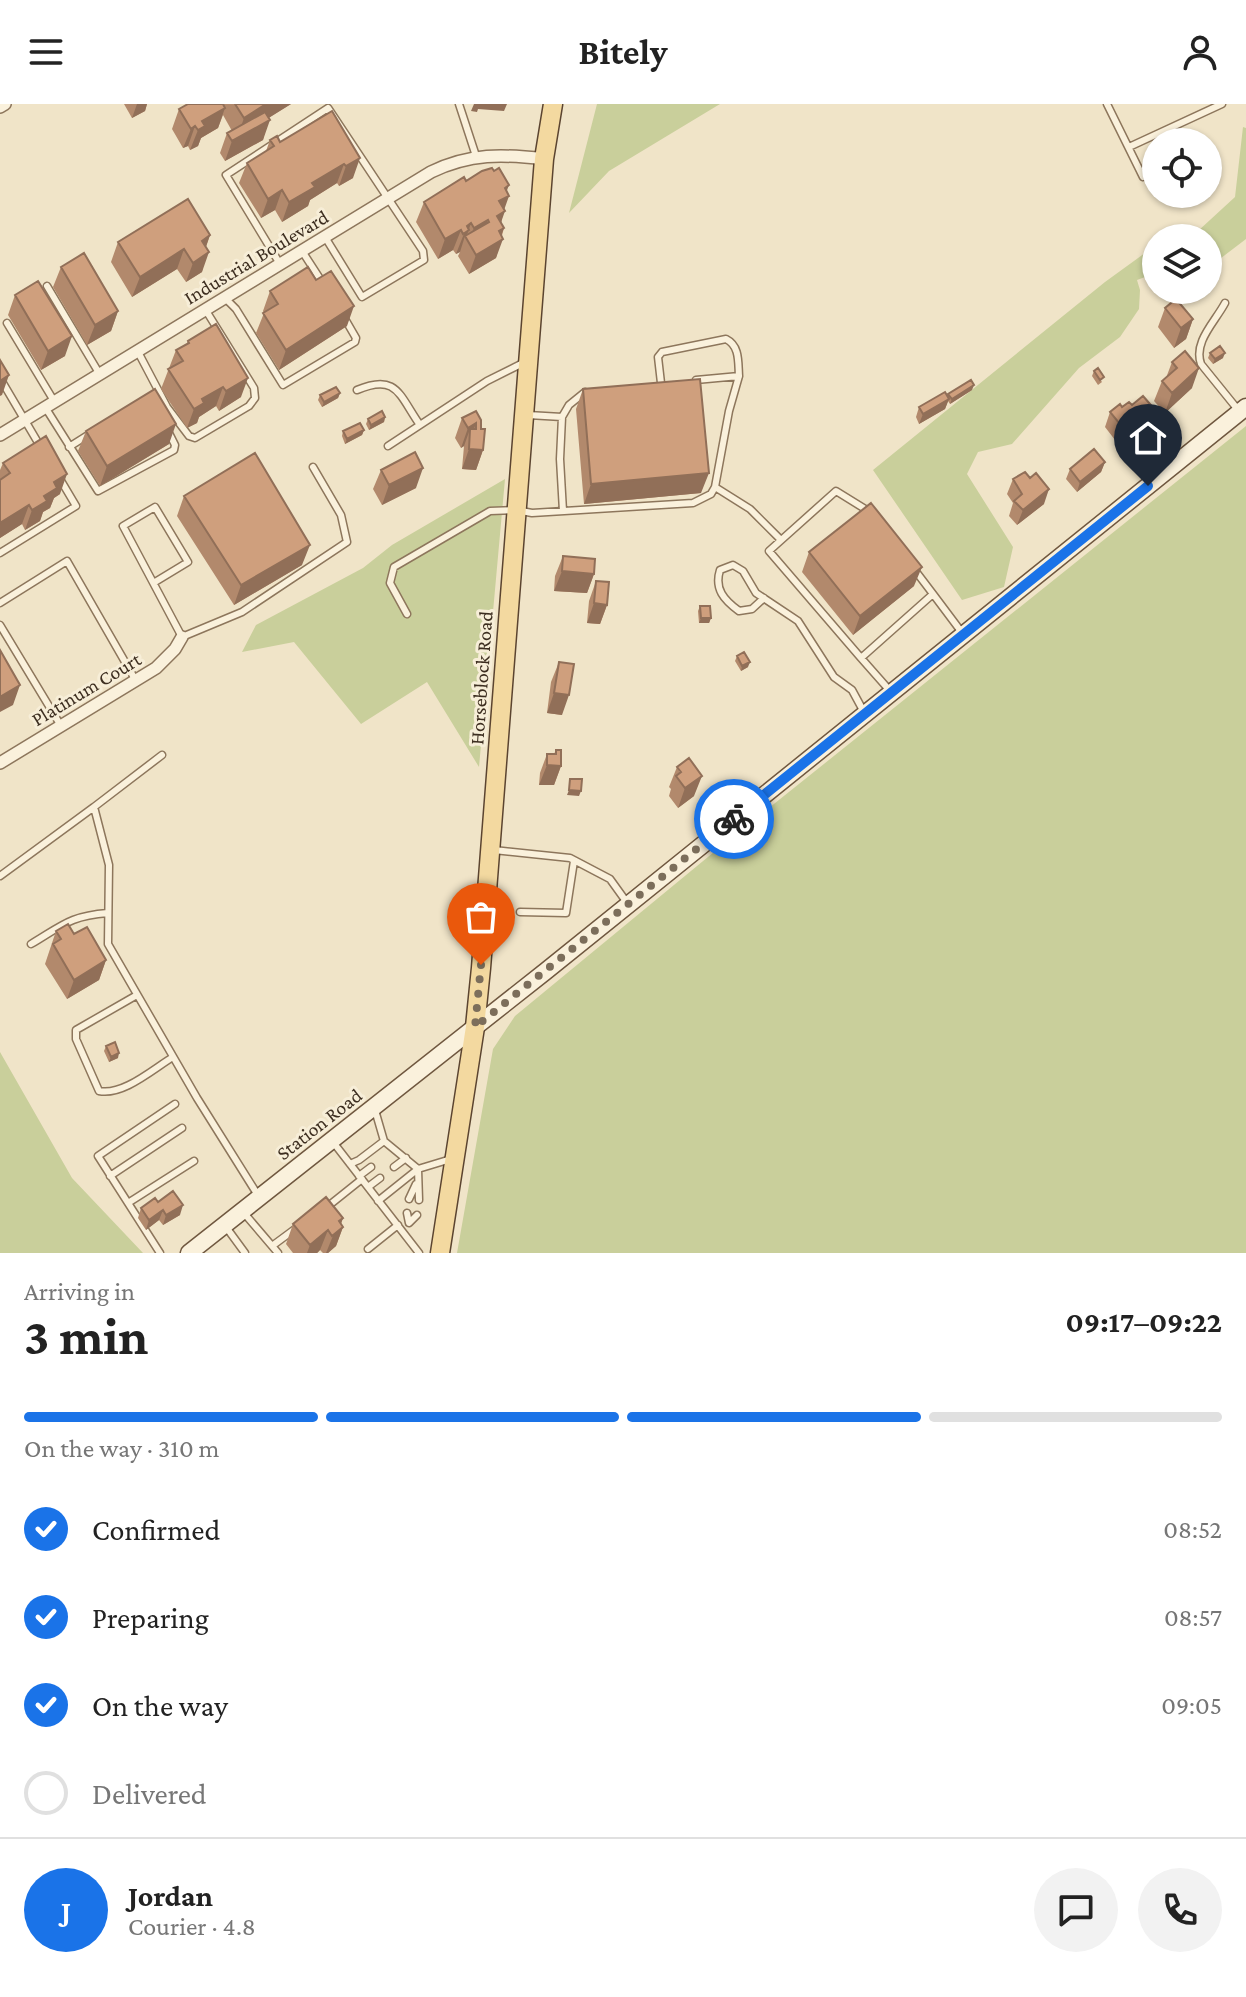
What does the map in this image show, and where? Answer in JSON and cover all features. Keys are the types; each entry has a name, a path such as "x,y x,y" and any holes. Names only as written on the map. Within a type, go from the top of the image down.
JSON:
{"main road":[{"name":"Horseblock Road","path":"440,1253 475,1027 544,159 553,104"},
{"name":"Station Road","path":"189,1253 1243,409"}],"street":[{"path":"0,107 5,104"},
{"name":"Industrial Boulevard","path":"0,435 444,166 476,156 544,159"},
{"name":"Platinum Court","path":"0,763 136,681 165,660 182,637"}],"lane":[{"path":"459,104 476,156"},
{"path":"1107,104 1142,175"},
{"path":"1129,147 1222,104"},
{"path":"280,264 226,175 328,108 389,197 424,260 362,297 325,237"},
{"path":"302,251 328,291"},
{"path":"47,286 99,373"},
{"path":"224,297 236,309 283,385 355,342 356,338 343,316"},
{"path":"1225,303 1201,344 1198,355 1201,364 1243,409"},
{"path":"137,350 167,407 189,436 195,438 249,406 255,398 254,388 205,309"},
{"path":"7,323 69,447 95,489 100,491 174,450 173,438 164,425"},
{"path":"407,614 390,583 394,567 490,511 532,513 693,503 711,494 739,376 737,349 726,339 662,352 658,357 661,383"},
{"path":"388,446 487,381 529,360"},
{"path":"692,380 739,376"},
{"path":"0,378 47,458"},
{"path":"357,390 375,382 386,383 396,389 420,425"},
{"path":"647,384 676,382"},
{"path":"563,511 560,459 562,417 569,405 585,392 595,389"},
{"path":"524,415 562,417"},
{"path":"69,447 95,431"},
{"path":"155,582 188,562 155,507 123,526 182,637 242,612 347,542 341,515 313,467"},
{"path":"0,553 76,506 55,470"},
{"path":"715,487 750,509 781,540"},
{"path":"879,524 870,512 836,491 769,551 891,692"},
{"path":"906,559 963,634"},
{"path":"0,603 67,561 136,681"},
{"path":"764,598 752,609 739,611 725,601 719,589 720,570 733,565 743,571 756,593 764,598 798,621 834,677 852,690 865,714"},
{"path":"861,658 933,594"},
{"path":"0,625 61,726"},
{"path":"0,876 162,755"},
{"path":"94,807 109,865 108,944 259,1197"},
{"path":"490,850 570,858 610,879 628,904"},
{"path":"520,912 566,913 574,861"},
{"path":"31,944 81,915 108,913"},
{"path":"137,995 76,1030 76,1039 99,1091 123,1087 173,1057"},
{"path":"160,1253 98,1156 175,1104"},
{"path":"374,1106 384,1141 418,1169"},
{"path":"110,1176 182,1128"},
{"path":"331,1140 419,1253"},
{"path":"350,1164 384,1141"},
{"path":"386,1156 395,1149"},
{"path":"394,1167 406,1158"},
{"path":"378,1201 418,1169 455,1158"},
{"path":"128,1203 194,1161"},
{"path":"323,1210 371,1167"},
{"path":"418,1169 419,1200"},
{"path":"368,1187 380,1178"},
{"path":"409,1199 417,1181"},
{"path":"242,1211 278,1253"},
{"path":"407,1213 409,1223"},
{"path":"368,1249 417,1215"},
{"path":"224,1225 245,1253"},
{"path":"272,1246 297,1228"}],"green space":[{"path":"597,104 720,104 609,171 569,213"},
{"path":"1243,127 1246,128 1246,239 1222,257 1222,224 1206,224 1235,197"},
{"path":"1142,255 1142,278 1137,280 1139,309 1120,337 1079,368 1012,444 978,452 967,474 1013,547 1004,587 962,600 873,470"},
{"path":"1246,426 1246,1253 457,1253 493,1049 515,1016 714,852"},
{"path":"505,479 479,767 427,682 361,724 294,642 242,652 256,625 363,568 392,545"},
{"path":"0,1052 72,1178 143,1253 0,1253"}],"building":[{"path":"188,104 223,104 225,108 202,121 205,126 198,130 195,126 191,129 179,109"},
{"path":"235,104 266,104 244,118"},
{"path":"332,111 360,158 312,183 315,187 289,202 282,190 268,199 247,163 274,146 270,140 277,136 280,142"},
{"path":"265,112 270,120 232,141 227,133"},
{"path":"492,168 494,171 499,168 509,185 505,188 509,196 499,201 505,211 497,216 504,228 499,231 503,239 476,255 465,236 488,220 474,228 471,223 467,226 469,230 463,234 461,230 445,239 424,202 464,177 466,181"},
{"path":"188,199 210,235 202,241 209,252 193,263 184,249 140,277 118,242"},
{"path":"84,253 118,311 95,325 61,267"},
{"path":"308,267 316,280 331,271 354,306 286,350 263,313 278,304 270,291"},
{"path":"38,281 72,336 48,351 15,295"},
{"path":"1170,304 1180,304 1193,319 1181,328 1165,308"},
{"path":"216,324 248,378 226,391 223,387 202,399 204,403 194,409 168,369 183,361 176,350"},
{"path":"1220,346 1225,353 1215,359 1210,353"},
{"path":"1185,351 1199,368 1172,393 1162,381 1177,368 1172,362"},
{"path":"0,360 9,375 0,381"},
{"path":"1098,368 1104,377 1100,380 1094,371"},
{"path":"700,379 709,473 591,484 583,389"},
{"path":"971,380 974,385 952,399 948,394"},
{"path":"336,387 340,393 324,402 320,395"},
{"path":"155,389 176,424 107,466 86,431"},
{"path":"945,392 949,399 923,414 919,407"},
{"path":"1143,396 1156,411 1128,434 1110,412 1120,404 1122,407 1129,402 1132,405"},
{"path":"382,411 385,417 371,425 368,419"},
{"path":"476,411 481,420 481,429 485,429 483,450 469,449 470,429 476,429 476,423 468,428 462,418"},
{"path":"360,423 364,430 347,439 343,431"},
{"path":"46,436 67,474 54,482 57,488 44,496 47,501 32,510 29,505 0,523 0,480 10,473 3,463"},
{"path":"1094,449 1105,462 1080,482 1070,469"},
{"path":"415,452 423,468 389,485 381,470"},
{"path":"255,453 310,545 241,585 184,496"},
{"path":"1025,472 1030,478 1036,473 1049,489 1023,510 1014,501 1022,494 1013,479"},
{"path":"871,503 922,567 860,616 809,552"},
{"path":"563,556 595,559 594,574 562,571"},
{"path":"596,581 609,582 607,605 594,603"},
{"path":"700,606 710,606 711,618 701,618"},
{"path":"0,650 20,685 0,697"},
{"path":"744,652 750,662 742,666 737,656"},
{"path":"559,662 574,664 569,695 554,693"},
{"path":"556,750 561,750 561,766 547,765 547,754 556,754"},
{"path":"689,758 702,776 685,788 676,776 681,772 677,767"},
{"path":"570,779 582,779 581,791 569,790"},
{"path":"68,924 74,934 87,927 106,960 74,980 53,944 61,939 56,931"},
{"path":"115,1042 119,1053 111,1057 106,1046"},
{"path":"173,1191 183,1205 166,1215 163,1210 149,1220 141,1208 155,1198 158,1202"},
{"path":"326,1197 343,1218 339,1221 343,1227 332,1236 328,1230 310,1245 293,1224"}],"way so far":[{"path":"481,965 475,1027 734,819"}],"route":[{"path":"734,819 1148,486"}]}
